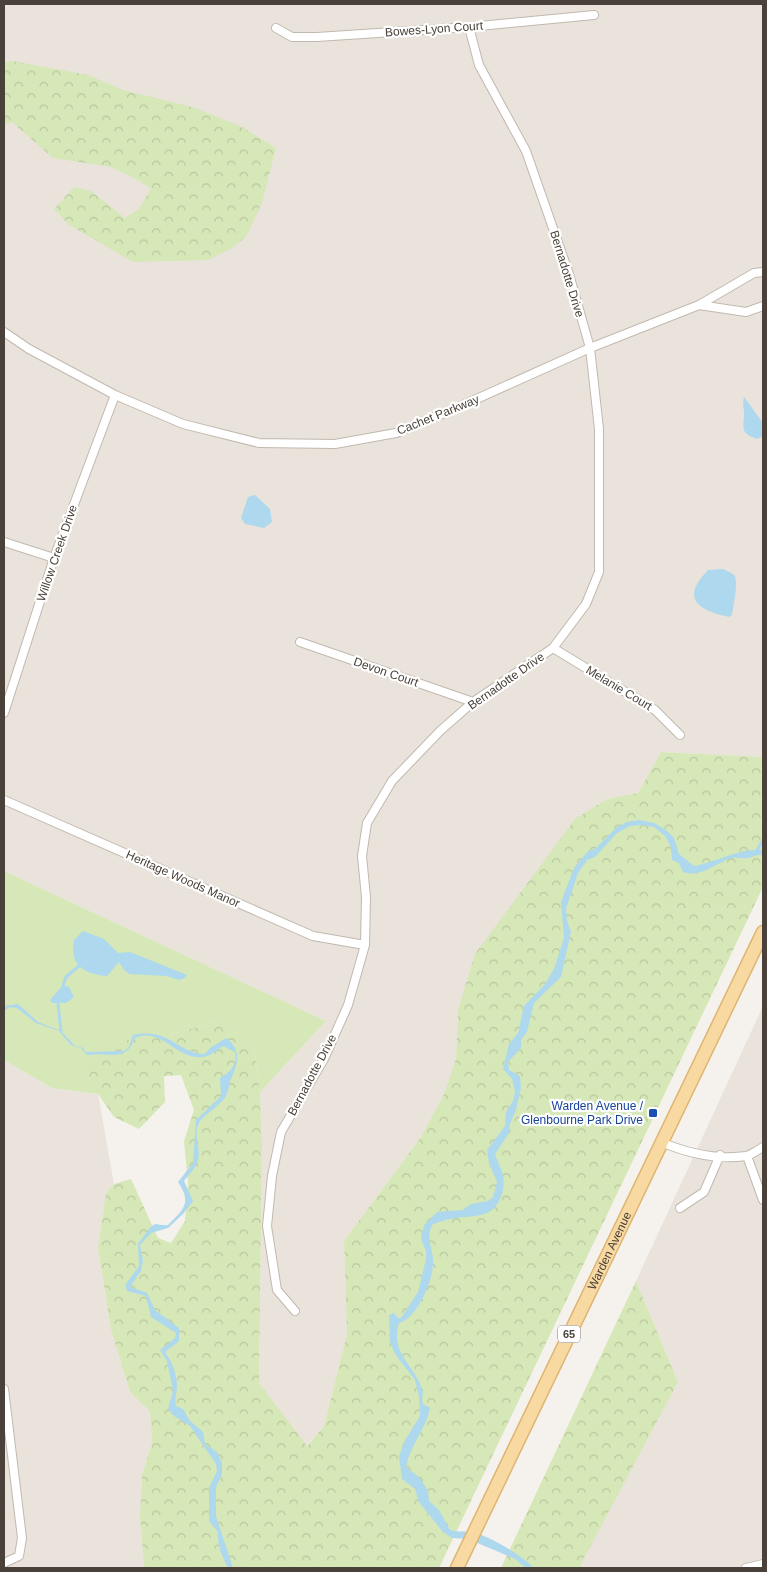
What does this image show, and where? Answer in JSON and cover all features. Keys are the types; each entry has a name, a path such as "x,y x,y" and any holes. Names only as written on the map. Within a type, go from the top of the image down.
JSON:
{"main road":[{"name":"Warden Avenue","path":"457,1568 763,932"}],"street":[{"name":"Bowes-Lyon Court","path":"276,28 292,37 317,37 469,27 594,15"},
{"name":"Bernadotte Drive","path":"295,1311 277,1290 267,1226 272,1176 281,1132 324,1059 348,1004 365,945 366,897 362,856 366,823 392,781 440,731 473,702 553,648 586,604 599,572 599,429 590,348 569,274 526,151 479,65 469,27"},
{"name":"Cachet Parkway","path":"4,332 29,349 115,395 183,424 259,443 335,444 396,432 452,410 590,348 699,305 754,273 763,272"},
{"path":"699,305 746,312 763,306"},
{"name":"Willow Creek Drive","path":"4,713 54,558 115,395"},
{"path":"4,542 54,558"},
{"name":"Devon Court","path":"300,642 473,702"},
{"name":"Melanie Court","path":"553,648 655,710 680,735"},
{"name":"Heritage Woods Manor","path":"4,800 312,936 365,945"},
{"path":"661,1142 685,1152 720,1156 747,1156 763,1148"},
{"path":"680,1208 704,1192 720,1156"},
{"path":"747,1156 763,1200"},
{"path":"4,1388 22,1538 19,1556 4,1562"},
{"path":"746,1568 763,1564"}],"shaded area":[{"path":"4,4 763,4 763,757 661,752 638,793 607,799 458,1010 456,1058 444,1094 421,1137 344,1241 347,1334 324,1426 306,1446 259,1383 262,1144 260,1092 326,1021 4,871"},
{"path":"763,1006 763,1568 581,1568 580,1564 678,1382 636,1281"},
{"path":"4,1060 52,1088 98,1094 114,1184 106,1193 98,1248 111,1330 130,1392 150,1410 152,1443 142,1475 140,1516 144,1568 4,1568"}],"green space":[{"path":"13,61 88,75 123,90 192,107 242,127 276,148 262,203 246,237 232,248 208,260 133,262 68,224 54,209 74,187 91,191 125,218 139,209 151,189 136,179 111,167 53,158 12,122 4,125 4,62"},
{"path":"661,752 763,757 763,887 439,1568 144,1568 140,1516 142,1475 152,1443 150,1411 130,1392 111,1330 98,1248 106,1193 114,1184 131,1179 158,1238 171,1243 185,1221 188,1183 184,1141 194,1110 181,1075 164,1076 165,1102 139,1129 114,1117 98,1094 83,1082 88,1064 114,1042 169,1035 221,1020 254,1048 260,1092 262,1144 259,1383 307,1446 324,1426 347,1334 344,1241 421,1137 444,1094 456,1058 458,1010 475,954 575,819 607,799 638,793"},
{"path":"4,871 326,1021 260,1092 254,1048 221,1020 169,1035 98,1094 52,1088 4,1060"},
{"path":"636,1281 678,1382 581,1564 581,1568 501,1568"}],"water":[{"path":"744,397 763,423 763,436 757,439 747,434 743,426"},
{"path":"255,495 270,509 272,522 264,528 245,524 241,518 248,497"},
{"path":"723,569 733,574 735,578 736,588 732,615 729,617 701,607 696,602 694,596 695,589 708,570"},
{"path":"639,820 654,823 666,830 674,838 679,854 694,866 745,851 763,850 763,855 732,858 702,872 683,872 679,863 672,860 671,847 665,836 654,827 641,825 630,826 617,833 595,857 587,860 578,873 566,909 567,921 571,932 561,977 534,1003 527,1032 521,1040 521,1048 508,1062 509,1070 520,1076 521,1088 509,1133 495,1154 504,1182 500,1200 487,1213 450,1219 432,1225 429,1238 433,1267 428,1287 424,1297 412,1314 406,1320 399,1323 397,1333 400,1350 422,1389 423,1404 430,1408 406,1467 420,1478 428,1491 429,1501 439,1510 450,1530 470,1532 494,1541 512,1551 533,1567 526,1568 515,1559 468,1539 452,1538 443,1532 419,1502 415,1489 402,1479 399,1457 404,1442 420,1416 419,1396 415,1380 395,1354 390,1342 389,1315 394,1313 398,1318 401,1318 418,1292 426,1259 426,1251 421,1239 424,1225 437,1212 463,1210 471,1204 488,1201 493,1197 497,1182 489,1163 487,1150 505,1126 506,1112 513,1101 515,1091 512,1079 503,1069 509,1044 518,1033 524,1006 545,984 554,969 564,938 561,902 574,868 588,851 595,849 617,827 627,822"},
{"path":"83,931 104,939 118,953 130,952 187,975 179,980 167,976 129,974 119,962 107,976 86,971 76,962 73,949 74,940"},
{"path":"63,985 69,987 74,997 66,1003 52,1003 50,1000"},
{"path":"18,1004 38,1022 61,1031 74,1045 83,1048 86,1052 124,1051 129,1047 133,1035 145,1033 164,1037 195,1053 205,1054 210,1048 226,1038 235,1047 237,1062 226,1095 221,1103 202,1118 198,1126 199,1152 197,1163 184,1181 193,1201 168,1228 151,1233 140,1245 143,1261 141,1271 130,1287 147,1293 155,1310 179,1328 179,1341 165,1352 172,1364 176,1377 175,1404 183,1409 190,1421 203,1432 205,1444 217,1452 222,1463 222,1475 216,1487 216,1516 233,1568 228,1568 219,1546 218,1532 209,1521 209,1488 217,1471 216,1464 190,1426 174,1416 168,1409 173,1391 167,1361 160,1350 175,1338 176,1333 151,1317 146,1296 127,1291 125,1285 139,1266 138,1243 153,1225 168,1225 182,1210 185,1195 178,1182 193,1163 196,1120 221,1096 220,1078 232,1068 236,1057 235,1052 223,1046 208,1056 193,1057 153,1036 144,1035 135,1038 127,1051 121,1054 87,1055 81,1048 71,1045 59,1031 36,1023 17,1008 10,1007 4,1011 4,1006"}],"waterway":[{"path":"757,850 763,840"},
{"path":"63,985 66,977 79,966"},
{"path":"58,1004 61,1031"}],"place":[{"name":"Warden Avenue / Glenbourne Park Drive","path":"653,1113"}]}
